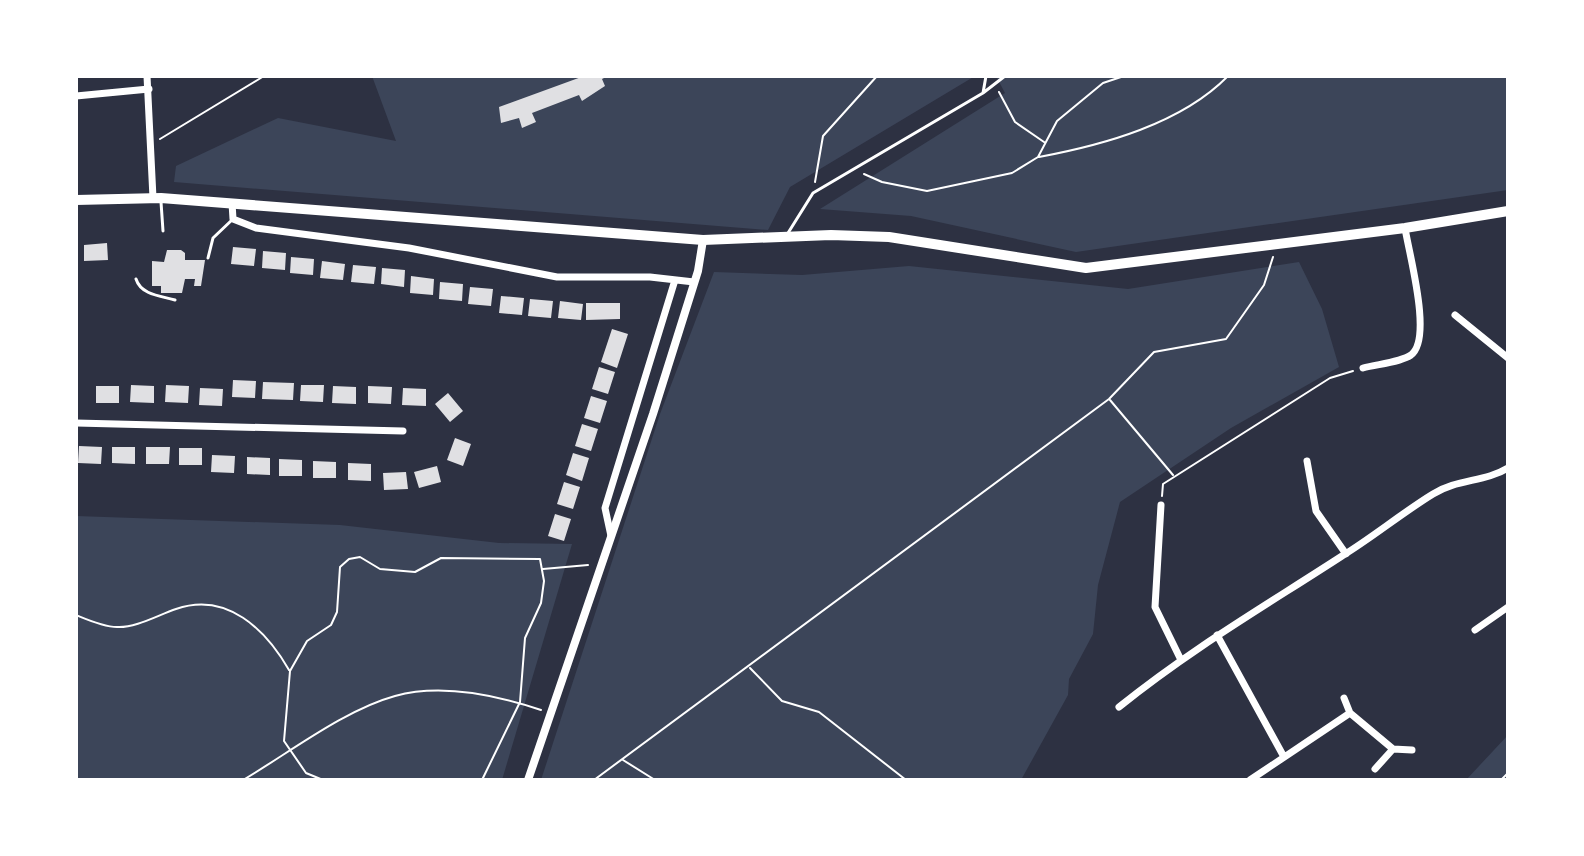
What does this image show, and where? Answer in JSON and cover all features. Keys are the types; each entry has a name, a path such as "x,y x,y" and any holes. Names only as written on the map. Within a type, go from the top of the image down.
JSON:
{"main road":[{"path":"76,200 157,198 703,240 889,237 1086,268 1405,228 1508,211"}],"street":[{"path":"147,76 157,198"},
{"path":"76,96 149,89"},
{"path":"232,203 233,219 256,228 409,248 557,277 694,282"},
{"path":"1363,368 1410,356 1419,345 1422,327 1405,228"},
{"path":"528,780 694,282 703,240"},
{"path":"611,536 605,508 675,280"},
{"path":"1455,315 1508,358"},
{"path":"76,423 403,431"},
{"path":"1307,461 1316,511 1346,554"},
{"path":"1119,707 1180,658 1346,554 1435,492 1508,468"},
{"path":"1161,505 1155,607 1180,658"},
{"path":"1475,630 1508,607"},
{"path":"1217,635 1284,757"},
{"path":"1344,698 1350,713 1393,749 1412,750"},
{"path":"1250,780 1350,713"},
{"path":"1375,769 1393,749"}],"lane":[{"path":"983,93 986,76"},
{"path":"785,238 813,193 983,93 1005,76"},
{"path":"157,198 163,231"},
{"path":"208,258 213,238 233,219"},
{"path":"136,279 148,293 175,300"}],"path":[{"path":"152,144 264,76"},
{"path":"813,193 823,136 877,76"},
{"path":"1038,157 1057,121 1103,83 1124,76"},
{"path":"856,170 882,182 927,191 1012,173 1038,157 1078,149 1189,107 1228,76"},
{"path":"994,84 1015,122 1046,144"},
{"path":"594,780 1109,399 1154,352 1226,339 1264,285 1277,244"},
{"path":"1161,505 1163,484 1330,378 1363,368"},
{"path":"1109,399 1175,477"},
{"path":"323,780 306,773 284,741 290,671 307,641 331,625 337,612 340,567 349,559 360,557 380,569 415,572 441,558 540,559 544,581 541,603 523,650 520,702 482,780"},
{"path":"542,569 601,565"},
{"path":"76,615 118,627 181,607 220,605 252,622 276,647 290,671"},
{"path":"748,666 782,701 819,712 906,780"},
{"path":"243,780 362,709 396,696 434,691 520,702 550,712"},
{"path":"622,760 655,780"},
{"path":"1501,780 1508,773"}],"shaded area":[{"path":"372,76 975,76 790,187 768,230 174,182 176,166 278,118 396,141"},
{"path":"996,76 1508,76 1508,190 1076,252 911,216 820,209 1005,93"},
{"path":"1299,262 1322,309 1339,367 1231,428 1120,502 1098,585 1093,634 1069,679 1068,695 1021,780 541,780 660,414 714,272 802,275 909,266 1128,289"},
{"path":"76,516 340,525 499,543 572,544 502,780 76,780"},
{"path":"1508,735 1508,780 1466,780"}],"building":[{"path":"584,76 608,76 602,79 605,86 582,101 579,95 532,113 536,122 522,128 519,118 501,123 499,107"},
{"path":"107,243 108,260 84,261 84,245"},
{"path":"233,247 256,249 254,266 231,264"},
{"path":"167,250 181,250 185,253 185,260 205,260 201,286 194,286 195,279 185,279 182,293 161,293 161,286 152,286 152,261 164,262"},
{"path":"263,251 286,253 285,270 262,268"},
{"path":"291,257 314,259 313,275 290,273"},
{"path":"322,261 345,264 343,280 320,278"},
{"path":"353,265 376,267 374,284 351,282"},
{"path":"382,268 405,270 404,287 381,284"},
{"path":"411,276 434,279 433,295 410,293"},
{"path":"440,282 463,284 462,301 439,299"},
{"path":"470,287 493,289 491,306 468,304"},
{"path":"501,296 524,298 522,315 499,313"},
{"path":"530,299 553,301 551,318 528,316"},
{"path":"560,301 583,304 581,320 558,318"},
{"path":"586,303 620,303 620,319 586,320"},
{"path":"612,329 628,334 617,368 601,362"},
{"path":"599,367 615,372 608,394 592,389"},
{"path":"233,380 256,381 255,398 232,397"},
{"path":"263,382 294,383 293,400 262,399"},
{"path":"131,385 154,386 154,403 130,402"},
{"path":"166,385 189,386 188,403 165,402"},
{"path":"301,385 324,385 323,402 300,401"},
{"path":"96,386 119,386 119,403 96,403"},
{"path":"333,386 356,387 356,404 332,403"},
{"path":"368,386 392,387 391,404 368,403"},
{"path":"200,388 223,389 222,406 199,405"},
{"path":"403,388 426,389 426,406 402,405"},
{"path":"448,393 463,411 450,422 435,404"},
{"path":"591,396 607,401 600,423 584,418"},
{"path":"582,424 598,429 591,451 575,446"},
{"path":"455,438 471,444 463,466 447,460"},
{"path":"79,446 102,447 101,464 78,463"},
{"path":"112,447 135,447 135,464 112,463"},
{"path":"146,447 170,447 169,464 146,464"},
{"path":"179,448 202,448 202,465 179,465"},
{"path":"573,453 589,458 582,481 566,475"},
{"path":"212,455 235,456 234,473 211,472"},
{"path":"247,457 270,458 270,475 247,474"},
{"path":"279,459 302,460 302,476 279,476"},
{"path":"313,461 336,462 336,478 313,478"},
{"path":"348,463 371,464 371,481 348,480"},
{"path":"437,466 441,482 419,488 414,472"},
{"path":"406,472 408,489 384,490 383,473"},
{"path":"564,482 580,487 573,509 557,504"},
{"path":"555,514 571,519 564,541 548,536"}]}
